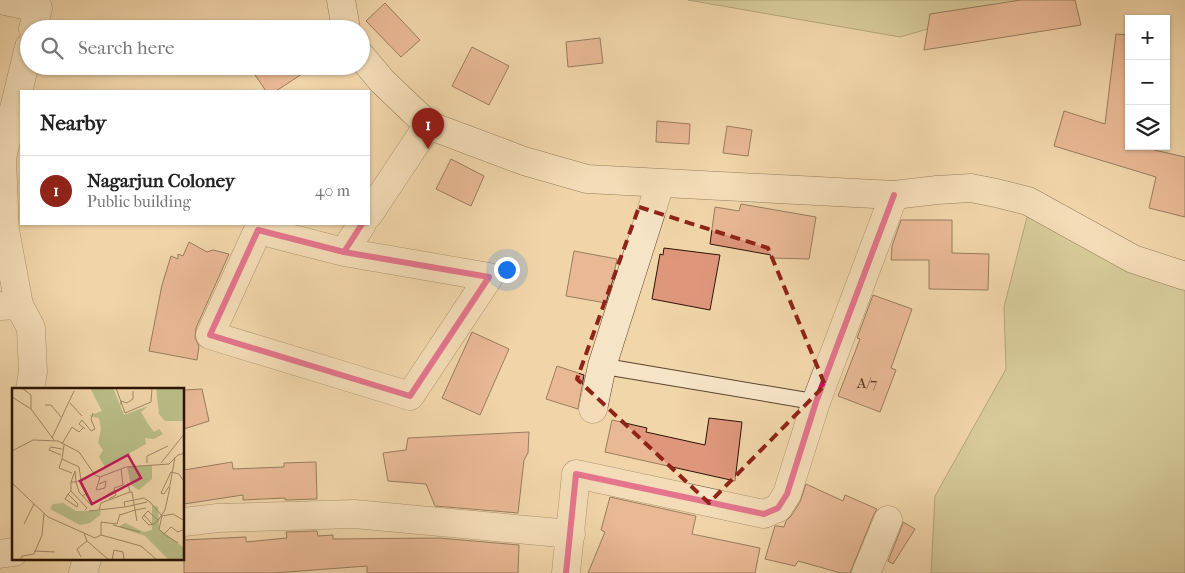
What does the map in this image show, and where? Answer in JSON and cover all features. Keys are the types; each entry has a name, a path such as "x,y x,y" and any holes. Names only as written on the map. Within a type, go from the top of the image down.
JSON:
{"street":[{"path":"0,0 37,12"},
{"path":"341,0 345,20"},
{"path":"370,67 382,81 428,125 524,161 588,179 894,195 971,188 1028,201 1133,259 1185,276"},
{"path":"22,75 2,158 10,306 31,328 33,372 30,388"},
{"path":"370,212 428,125"},
{"path":"593,409 602,366 660,184"},
{"path":"566,573 576,474 764,514 778,508 787,494 816,402 894,195"},
{"path":"344,252 361,225"},
{"path":"258,230 344,252 489,277 410,396 210,335 258,230"},
{"path":"185,522 218,518 354,514 571,534"},
{"path":"866,573 888,520"},
{"path":"83,573 87,560"}],"lane":[{"path":"602,366 816,402"}],"highlighted area":[{"path":"639,207 768,248 825,385 709,503 577,379"}],"green space":[{"path":"688,0 1028,0 900,37"},
{"path":"1027,217 1185,261 1185,573 931,573 935,496 1006,369 1004,307"}],"building":[{"path":"1021,0 1075,0 1081,25 924,50 930,14"},
{"path":"385,3 420,40 401,57 370,25 370,20 367,20"},
{"path":"1116,34 1125,35 1125,150 1154,150 1185,157 1185,217 1149,208 1156,177 1054,146 1064,111 1105,124"},
{"path":"600,38 603,63 568,67 566,42"},
{"path":"472,47 509,66 489,105 452,86"},
{"path":"255,75 300,75 278,90 265,90"},
{"path":"657,121 690,124 689,144 656,142"},
{"path":"727,126 752,130 748,156 723,153"},
{"path":"451,159 484,176 471,206 436,189"},
{"path":"741,204 816,217 809,259 771,258 771,255 710,244 715,207 739,211"},
{"path":"901,220 952,220 952,253 989,254 988,290 929,289 929,260 891,260 892,246"},
{"path":"189,242 207,252 213,250 229,254 196,328 195,338 199,346 197,360 149,351 162,285 171,256 178,259 178,254 183,256"},
{"path":"664,248 720,255 710,310 652,299 660,254 663,255"},
{"path":"574,251 617,259 606,303 566,296"},
{"path":"873,295 912,309 891,368 896,370 880,412 838,396 860,339 857,338"},
{"path":"472,332 509,349 480,415 442,398"},
{"path":"557,366 584,375 578,409 546,399"},
{"path":"202,389 209,421 185,429 185,390"},
{"path":"709,418 742,422 735,481 605,452 612,420 647,428 646,432 705,445"},
{"path":"529,432 528,453 524,460 518,513 435,506 426,484 388,481 383,453 406,450 408,438"},
{"path":"232,462 233,469 284,467 284,463 316,462 317,499 243,500 243,495 185,504 185,470"},
{"path":"806,484 843,501 845,495 877,509 850,573 841,573 798,561 795,566 765,559 775,526 784,527 786,521 800,502"},
{"path":"610,497 696,516 692,534 760,548 755,573 588,573 605,532 601,530"},
{"path":"903,522 915,529 893,564 888,561"},
{"path":"317,531 318,536 333,535 333,539 439,538 519,545 518,573 367,573 367,566 274,573 184,573 185,540 246,537 246,542 287,538 286,532"}],"cycle path":[{"path":"566,573 576,474 764,514 778,508 787,494 816,402 894,195"},
{"path":"344,252 361,225"},
{"path":"258,230 344,252 489,277 410,396 210,335 258,230"}],"place":[{"name":"Nagarjun Coloney","path":"428,149"}]}
